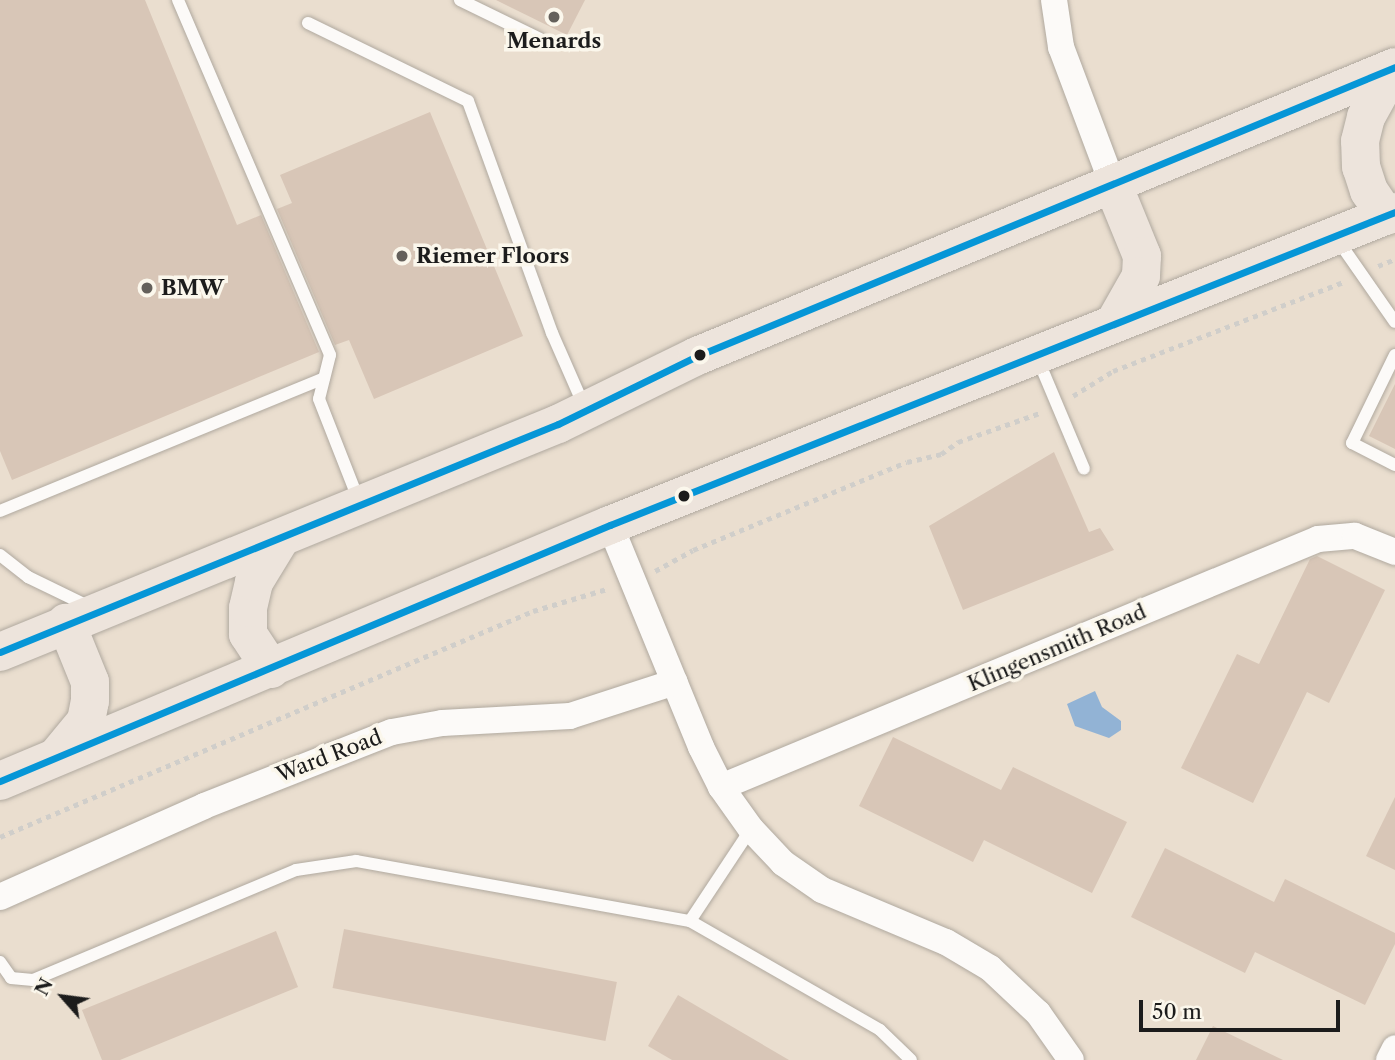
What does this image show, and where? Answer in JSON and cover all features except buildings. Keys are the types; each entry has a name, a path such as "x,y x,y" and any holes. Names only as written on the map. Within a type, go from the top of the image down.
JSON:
{"highway":[{"path":"0,652 587,411 697,356 1394,67"},
{"path":"0,781 610,525 1390,214 1369,191 1361,167 1360,141 1366,117 1394,67"},
{"path":"1113,185 1142,256 1141,276 1115,322"},
{"path":"271,669 248,634 248,608 265,559 281,538"},
{"path":"57,756 86,721 90,701 81,617"}],"street":[{"path":"1054,0 1061,47 1113,185"},
{"path":"610,525 721,787 751,829 783,863 822,890 946,942 990,968 1038,1013 1071,1060"},
{"name":"Klingensmith Road","path":"721,787 1318,539 1355,536 1395,552"},
{"name":"Ward Road","path":"0,897 178,817 392,732 442,723 570,716 675,682"},
{"path":"1389,1060 1395,1048"}],"lane":[{"path":"177,0 330,355 319,399 360,505"},
{"path":"460,0 540,39"},
{"path":"308,23 468,101 552,332 587,411"},
{"path":"1335,235 1395,322"},
{"path":"1036,354 1084,469"},
{"path":"1395,355 1352,443 1395,465"},
{"path":"0,511 324,378"},
{"path":"0,555 81,617"},
{"path":"690,921 751,829"},
{"path":"0,962 11,978 33,980 296,870 330,862 356,861 690,921 880,1030 911,1060"}],"path":[{"path":"1381,264 1395,259"},
{"path":"1078,393 1113,370 1333,287"},
{"path":"661,569 693,550 869,477 941,454 958,442 1039,413"},
{"path":"0,837 533,611 598,592"}],"water":[{"path":"1095,691 1102,707 1121,721 1121,730 1109,738 1075,726 1067,704"}],"transit line":[{"path":"0,652 558,424 697,356 1395,67"},
{"path":"0,781 610,525 1395,212"}],"place":[{"name":"Menards","path":"554,17"},
{"name":"Riemer Floors","path":"402,256"},
{"name":"BMW","path":"147,288"}]}
